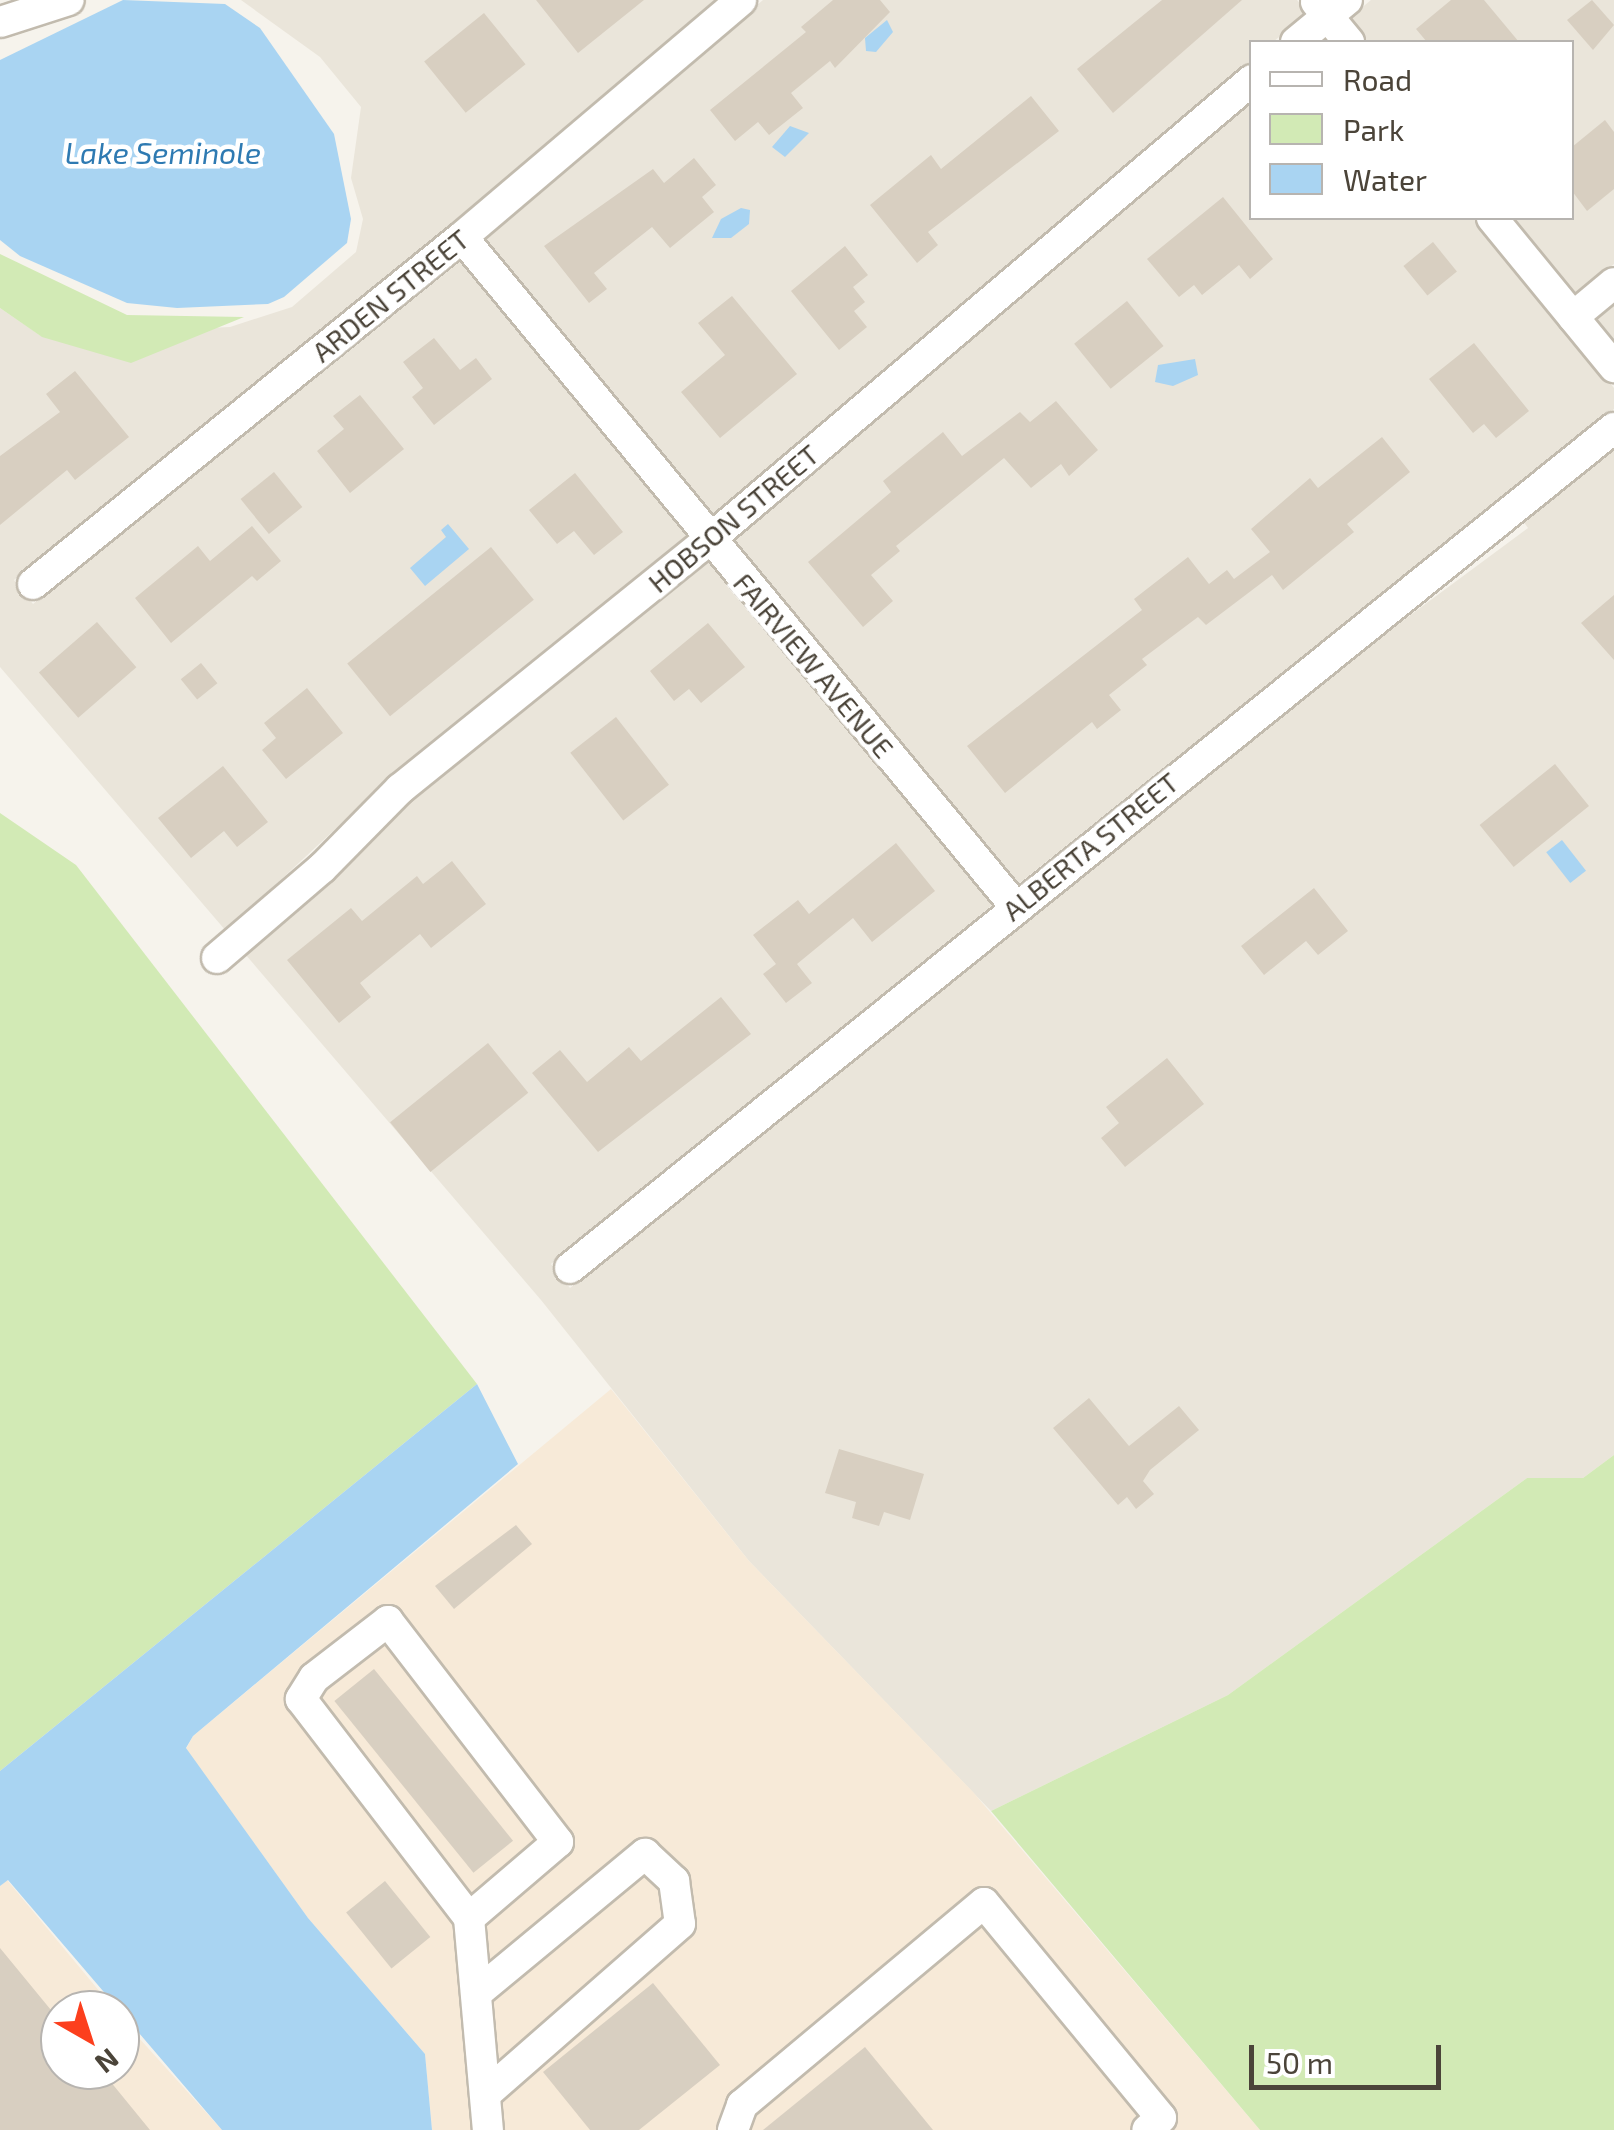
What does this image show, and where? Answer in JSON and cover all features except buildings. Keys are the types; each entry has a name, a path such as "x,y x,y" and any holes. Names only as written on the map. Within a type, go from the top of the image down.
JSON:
{"street":[{"path":"0,22 69,0"},
{"name":"ARDEN STREET","path":"34,584 462,237 740,0"},
{"path":"1298,40 1330,5 1348,40"},
{"name":"HOBSON STREET","path":"218,958 322,868 400,789 710,538 1249,83"},
{"path":"1494,220 1614,367"},
{"name":"FAIRVIEW AVENUE","path":"462,237 1015,906"},
{"path":"1573,317 1614,283"},
{"name":"ALBERTA STREET","path":"570,1268 1015,906 1614,428"},
{"path":"469,1918 558,1842 388,1621 314,1678 301,1699 469,1918 489,2090 488,2130"},
{"path":"478,1992 645,1854 674,1881 680,1924 489,2090"},
{"path":"733,2130 742,2105 984,1903 1161,2118 1147,2130"}],"shaded area":[{"path":"241,0 717,0 452,226 14,580 33,604 461,257 690,535 391,777 226,931 0,667 0,308 41,336 230,327 292,307 356,252 363,219 351,178 361,107 320,57"},
{"path":"763,0 1297,0 1308,13 1275,40 1249,40 1249,63 710,519 482,240"},
{"path":"1371,0 1614,0 1614,264 1574,297 1511,220 1574,220 1574,40 1364,40 1347,20"},
{"path":"1249,102 1249,220 1477,220 1614,388 1614,409 1016,886 729,542"},
{"path":"1614,303 1614,346 1593,320"},
{"path":"1614,448 1614,1455 1583,1478 1527,1478 1228,1695 991,1811 749,1561 541,1300 245,954 411,800 709,559 995,903 551,1264 570,1288 1320,682 1528,528 1523,521"},
{"path":"611,1389 749,1561 973,1792 1260,2130 432,2130 425,2054 308,1918 186,1749 193,1736"},
{"path":"7,1880 98,1990 40,1990 40,2090 140,2090 140,2039 222,2130 0,2130 0,1886"}],"green space":[{"path":"0,254 127,315 244,317 131,363 42,337 0,308"},
{"path":"0,813 76,865 477,1384 0,1771"},
{"path":"1614,1455 1614,2130 1260,2130 991,1811 1228,1695 1527,1478 1583,1478"}],"water":[{"name":"Lake Seminole","path":"123,0 225,4 260,28 334,134 351,219 347,243 284,297 268,304 177,308 127,303 20,256 0,240 0,60"},
{"path":"887,20 893,32 876,52 866,51 865,38"},
{"path":"790,126 809,133 785,157 772,147"},
{"path":"741,208 750,210 749,224 731,238 712,238 721,219"},
{"path":"1195,359 1198,375 1173,386 1155,382 1158,365"},
{"path":"448,524 469,549 425,586 410,568 446,537 441,530"},
{"path":"1562,840 1586,871 1570,883 1546,852"},
{"path":"477,1384 518,1464 193,1736 186,1748 308,1918 425,2054 432,2130 222,2130 140,2034 140,1990 102,1990 8,1880 0,1886 0,1771"}]}
